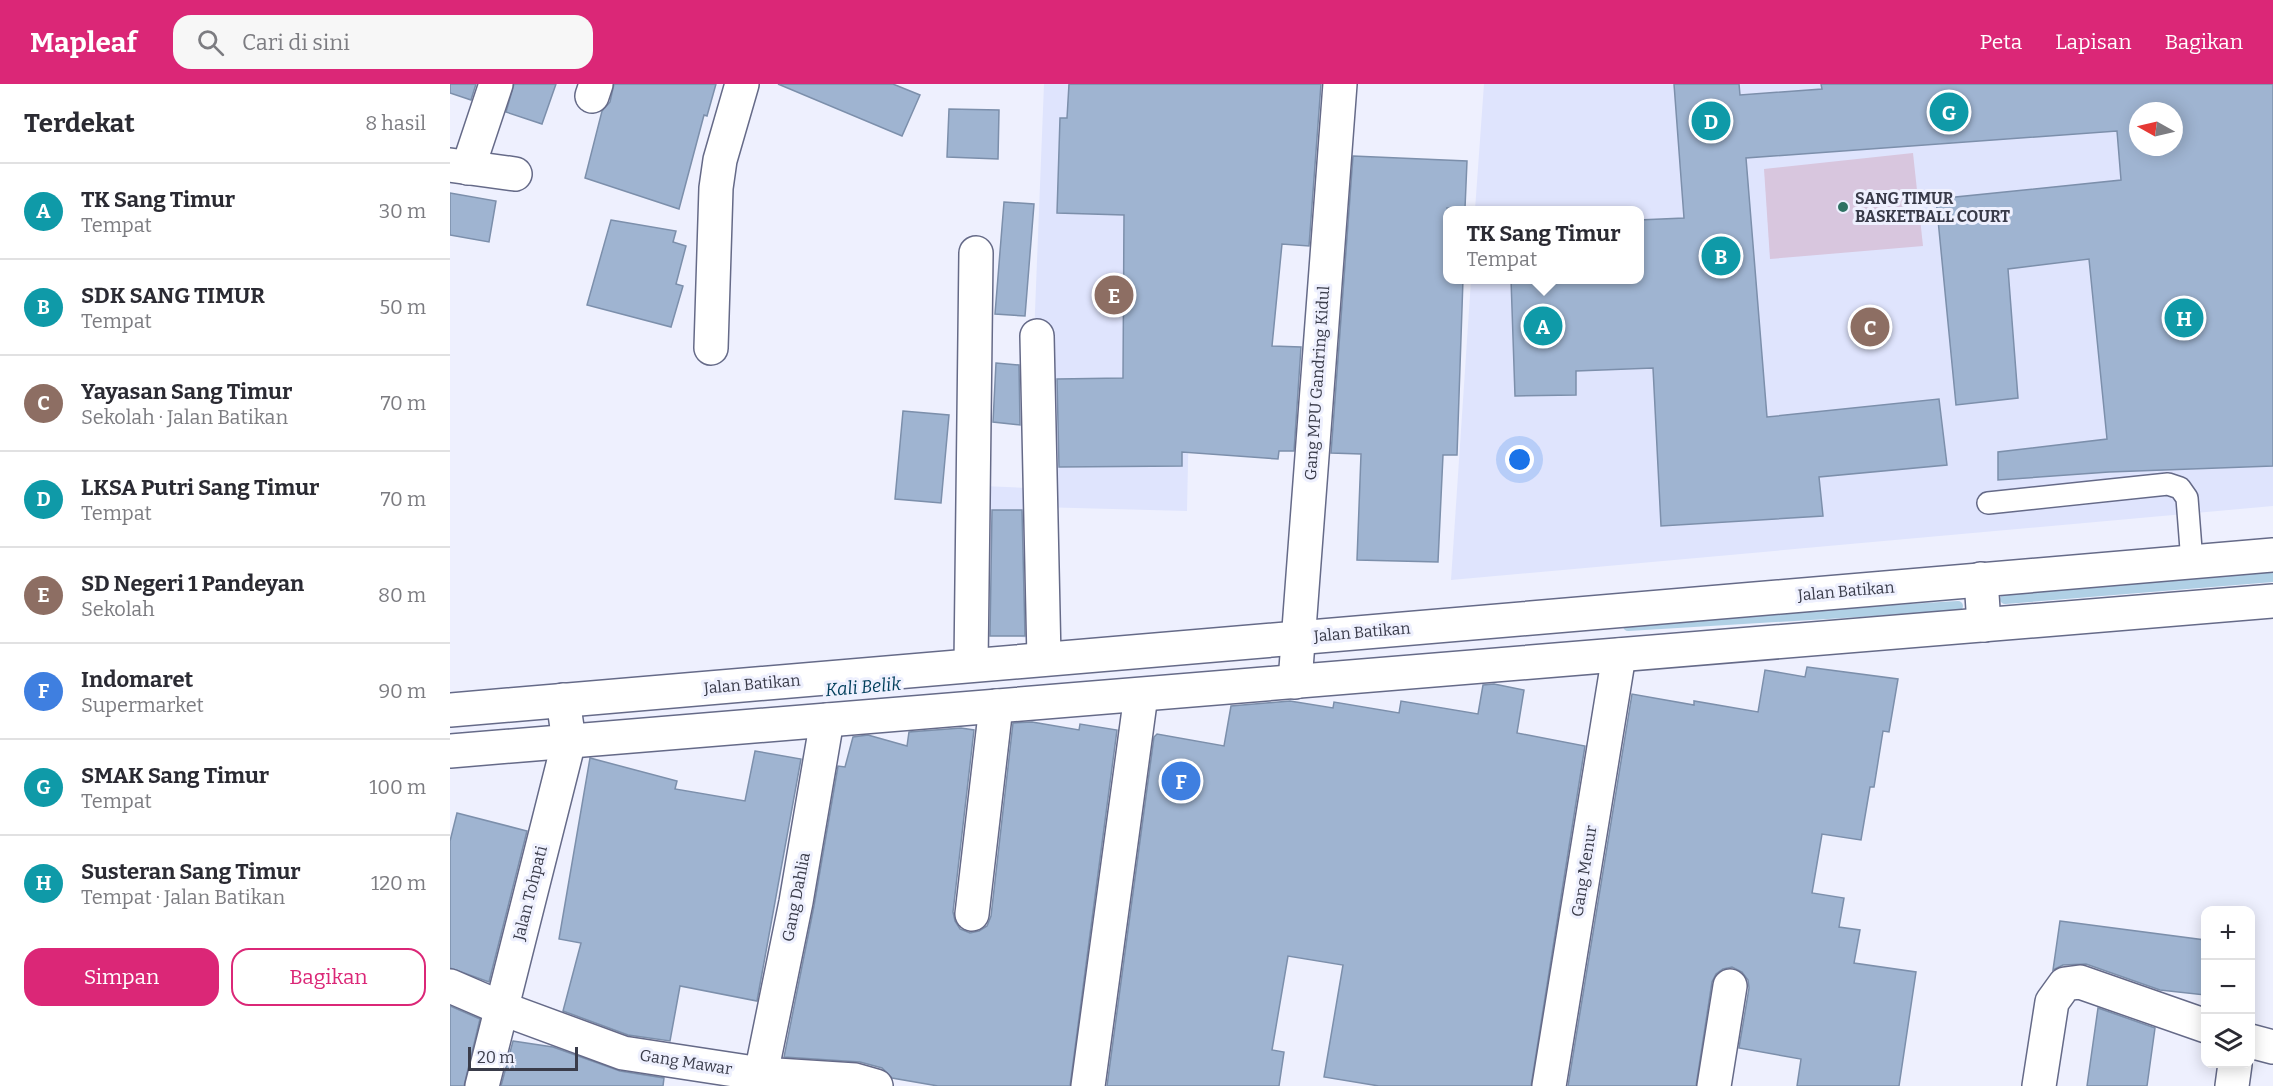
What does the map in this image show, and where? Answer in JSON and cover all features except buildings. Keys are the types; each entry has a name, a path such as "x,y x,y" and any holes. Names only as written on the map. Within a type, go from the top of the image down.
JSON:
{"street":[{"path":"496,84 459,166 515,174"},
{"path":"711,348 716,188 720,160 742,84"},
{"name":"Gang MPU Gandring Kidul","path":"1295,682 1340,84"},
{"path":"971,665 976,253"},
{"path":"1037,336 1044,659"},
{"name":"Jalan Batikan","path":"450,710 2273,555"},
{"path":"1980,579 1984,625"},
{"path":"450,751 568,739 827,720 2273,601"},
{"name":"Gang Menur","path":"1549,1086 1619,655"},
{"path":"1088,1086 1141,694"},
{"name":"Jalan Tohpati","path":"482,1086 568,739 564,702"},
{"path":"972,914 996,706"},
{"name":"Gang Dahlia","path":"761,1074 796,902 827,720"},
{"path":"2039,1086 2052,1002 2065,984 2079,982 2201,1025"},
{"name":"Gang Mawar","path":"450,986 501,1008 623,1053 761,1074 855,1080 876,1086"},
{"path":"1714,1086 1730,986"},
{"path":"2255,1042 2273,1047"},
{"path":"2232,1086 2234,1068"}],"lane":[{"path":"1988,503 2168,484 2180,488 2187,498 2192,562"}],"shaded area":[{"path":"1044,84 1196,84 1187,511 1038,507 1027,639 990,625 983,486 1028,488"},
{"path":"1484,84 2273,84 2273,506 1451,580 1471,284 1644,284 1644,206 1475,206"},
{"name":"SANG TIMUR BASKETBALL COURT","path":"1913,153 1923,246 1770,259 1764,169"}],"waterway":[{"path":"2005,599 2273,577"},
{"path":"1628,626 1958,606"}],"place":[{"name":"SMAK Sang Timur","path":"1949,112"},
{"name":"LKSA Putri Sang Timur","path":"1711,121"},
{"name":"SANG TIMUR BASKETBALL COURT","path":"1843,207"},
{"name":"SDK SANG TIMUR","path":"1721,256"},
{"name":"SD Negeri 1 Pandeyan","path":"1114,295"},
{"name":"Susteran Sang Timur","path":"2184,318"},
{"name":"TK Sang Timur","path":"1543,326"},
{"name":"Yayasan Sang Timur","path":"1870,327"},
{"name":"Indomaret","path":"1181,781"}],"water label":[{"name":"Kali Belik","path":"863,687"}]}
